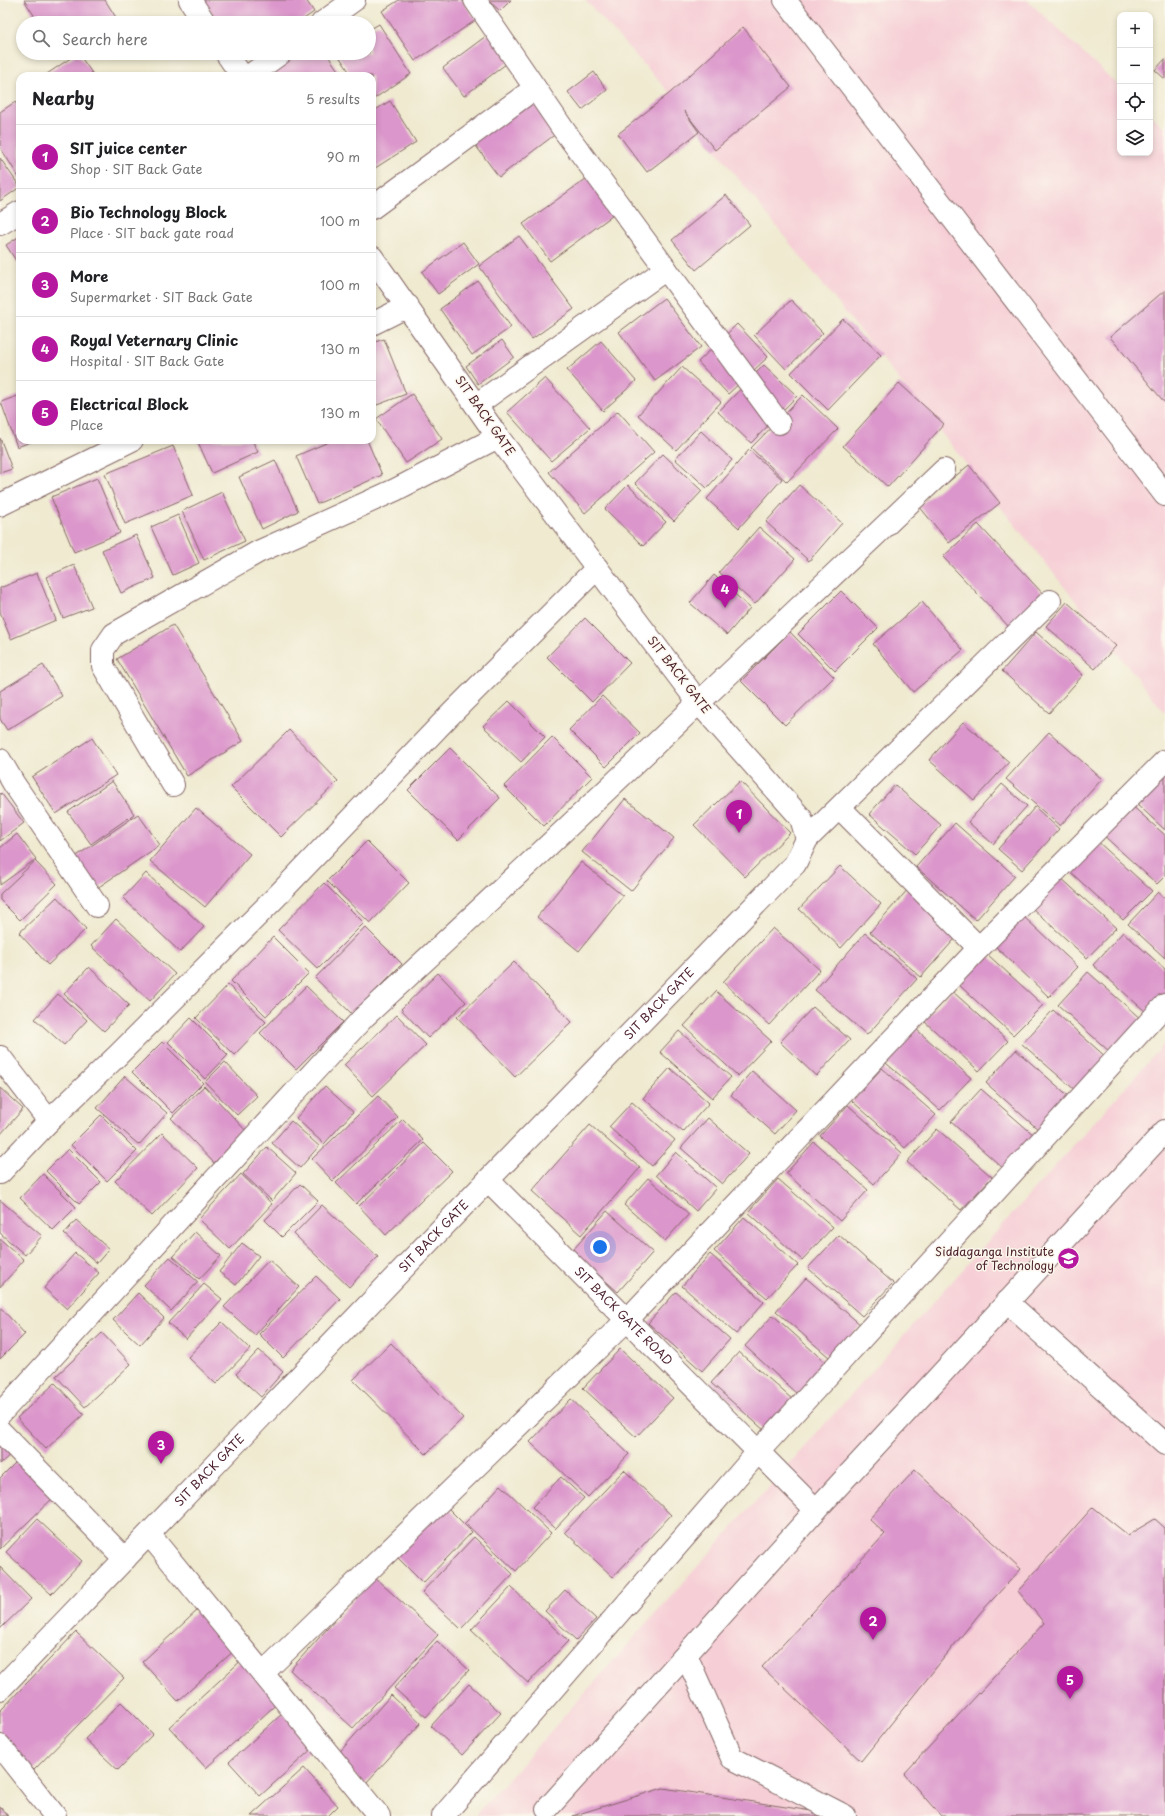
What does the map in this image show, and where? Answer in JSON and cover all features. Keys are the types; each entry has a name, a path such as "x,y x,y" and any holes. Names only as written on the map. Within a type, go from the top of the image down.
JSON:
{"street":[{"path":"190,0 200,16"},
{"path":"332,16 354,0"},
{"path":"475,0 535,88 779,423"},
{"path":"785,0 1165,495"},
{"path":"231,60 239,72"},
{"path":"255,72 271,60"},
{"path":"376,205 535,88"},
{"path":"0,224 16,214"},
{"name":"SIT BACK GATE","path":"0,1689 488,1180 795,864 807,839 801,818 698,702 498,437 408,306 376,262"},
{"path":"476,405 666,269"},
{"path":"376,322 408,306"},
{"path":"173,785 103,666 103,650 114,634 258,552 395,490 498,437"},
{"path":"0,505 124,444"},
{"path":"0,1414 363,1018 534,859 944,470"},
{"path":"0,1173 49,1121 122,1052 276,896 448,717 597,568"},
{"path":"807,839 1050,601"},
{"path":"0,760 14,784 97,906"},
{"path":"263,1673 628,1319 979,948 1165,762"},
{"path":"840,808 979,948"},
{"path":"443,1816 758,1452 1165,1006"},
{"path":"0,1057 49,1121"},
{"path":"547,1809 816,1510 1165,1131"},
{"name":"SIT BACK GATE ROAD","path":"488,1180 628,1319 816,1510"},
{"path":"1007,1302 1165,1444"},
{"path":"0,1431 125,1559"},
{"path":"149,1534 379,1816"},
{"path":"686,1655 732,1758 845,1816"},
{"path":"0,1746 55,1816"}],"shaded area":[{"path":"585,0 1027,0 1117,84 1117,156 1153,156 1153,117 1165,128 1165,713 670,93"},
{"name":"Siddaganga Institute of Technology","path":"1165,1043 1165,1816 475,1816 780,1474"}],"building":[{"path":"24,0 105,0 115,16 34,16"},
{"path":"203,0 306,0 314,12 308,16 213,16"},
{"path":"399,0 462,0 476,20 415,61 382,11"},
{"path":"488,0 511,0 500,11"},
{"path":"379,24 411,74 376,97 376,72 349,72 342,60 376,60 376,26"},
{"path":"743,27 791,87 715,150 684,111 699,132 647,172 618,134 670,93"},
{"path":"490,33 511,60 464,96 443,68"},
{"path":"1165,59 1165,79 1155,70"},
{"path":"68,60 83,60 91,72 50,72"},
{"path":"286,60 331,60 339,72 268,72"},
{"path":"594,72 607,90 582,110 568,92"},
{"path":"531,98 557,133 499,177 473,142"},
{"path":"390,101 416,142 376,167 376,110"},
{"path":"15,102 16,103 16,173 0,147 0,112"},
{"path":"0,158 16,181 16,190 0,201"},
{"path":"590,176 616,213 550,261 523,224"},
{"path":"726,195 750,225 696,270 672,240"},
{"path":"519,236 574,309 532,339 479,266"},
{"path":"16,239 16,261 6,245"},
{"path":"463,242 479,264 438,294 422,272"},
{"path":"478,281 511,327 472,355 440,309"},
{"path":"1165,290 1165,403 1110,337"},
{"path":"664,298 701,347 655,381 619,332"},
{"path":"791,300 823,333 786,369 754,335"},
{"path":"843,319 881,355 828,410 791,373"},
{"path":"737,324 768,357 728,394 698,362"},
{"path":"384,339 406,394 377,405 376,403 376,342"},
{"path":"502,340 514,357 478,384 466,366"},
{"path":"601,341 636,381 603,411 567,370"},
{"path":"764,365 797,396 751,443 718,412"},
{"path":"682,367 721,402 676,450 638,415"},
{"path":"545,378 590,428 551,461 507,412"},
{"path":"899,383 944,424 888,487 843,446"},
{"path":"412,394 442,439 406,463 376,419"},
{"path":"803,395 838,429 787,482 751,448"},
{"path":"16,396 16,444 25,444 17,447 1,402"},
{"path":"618,411 654,452 585,513 549,472"},
{"path":"701,431 732,460 707,488 675,459"},
{"path":"0,438 12,469 0,473"},
{"path":"199,444 254,444 258,452 212,473"},
{"path":"324,444 369,444 382,475 317,504 296,456"},
{"path":"173,446 193,495 125,524 105,474"},
{"path":"749,450 782,479 739,528 707,499"},
{"path":"663,454 702,491 674,521 635,483"},
{"path":"275,460 298,511 262,529 239,477"},
{"path":"969,465 1000,503 949,543 919,506"},
{"path":"97,478 120,533 74,552 51,497"},
{"path":"628,485 666,522 643,546 605,509"},
{"path":"799,485 842,523 809,561 766,522"},
{"path":"222,492 245,541 204,560 182,511"},
{"path":"178,515 199,563 173,575 151,527"},
{"path":"978,524 1045,596 1011,629 943,557"},
{"path":"759,527 795,559 755,604 719,572"},
{"path":"136,535 155,578 121,593 102,550"},
{"path":"74,565 92,607 63,618 46,577"},
{"path":"37,573 56,620 11,639 0,612 0,588"},
{"path":"714,575 750,608 727,635 690,603"},
{"path":"841,591 878,628 835,671 798,634"},
{"path":"922,602 963,650 913,692 873,644"},
{"path":"1067,602 1116,646 1095,669 1046,626"},
{"path":"585,618 630,663 592,702 547,657"},
{"path":"173,625 243,741 187,776 117,659"},
{"path":"790,632 834,677 785,725 741,681"},
{"path":"1036,632 1083,675 1049,713 1002,671"},
{"path":"43,665 62,696 7,730 0,719 0,691"},
{"path":"602,696 640,733 606,767 569,730"},
{"path":"509,701 545,737 521,762 483,726"},
{"path":"963,722 1009,762 974,800 929,760"},
{"path":"289,730 338,781 281,837 231,787"},
{"path":"1049,732 1102,779 1060,826 1006,779"},
{"path":"552,737 592,777 544,826 504,786"},
{"path":"92,738 116,775 56,814 32,777"},
{"path":"450,748 500,798 458,840 408,790"},
{"path":"1165,770 1165,830 1135,802"},
{"path":"112,781 134,814 91,844 68,812"},
{"path":"740,781 790,833 745,877 694,825"},
{"path":"1002,784 1027,806 993,844 968,822"},
{"path":"895,785 941,825 915,854 869,814"},
{"path":"1,793 24,823 0,841 0,794"},
{"path":"625,799 674,838 631,891 582,852"},
{"path":"1130,804 1165,835 1165,876 1157,884 1102,834"},
{"path":"1035,807 1059,829 1022,870 998,849"},
{"path":"196,808 250,854 205,907 150,861"},
{"path":"138,814 160,845 93,891 72,859"},
{"path":"955,823 1015,876 976,920 916,867"},
{"path":"17,834 36,859 0,885 0,848"},
{"path":"1096,840 1152,891 1123,920 1068,870"},
{"path":"367,841 409,883 370,923 327,881"},
{"path":"35,861 57,884 20,920 0,900 0,894"},
{"path":"581,862 623,896 579,951 537,917"},
{"path":"840,866 881,904 841,948 799,909"},
{"path":"146,873 204,927 180,952 123,898"},
{"path":"1060,877 1116,928 1087,958 1032,908"},
{"path":"324,883 364,923 318,969 278,930"},
{"path":"910,887 961,932 921,977 870,932"},
{"path":"1158,892 1165,898 1165,958 1128,924"},
{"path":"57,897 86,929 48,965 19,933"},
{"path":"1023,916 1078,967 1049,997 995,946"},
{"path":"116,919 175,974 150,1001 91,946"},
{"path":"365,927 402,964 352,1014 315,978"},
{"path":"773,928 820,970 769,1025 723,982"},
{"path":"1123,932 1165,969 1165,993 1147,1013 1093,965"},
{"path":"865,933 917,979 867,1035 815,990"},
{"path":"273,937 309,973 266,1016 231,981"},
{"path":"987,954 1043,1005 1013,1035 959,985"},
{"path":"514,962 572,1022 515,1077 457,1017"},
{"path":"89,967 129,1005 104,1031 64,994"},
{"path":"1088,972 1142,1020 1111,1053 1058,1005"},
{"path":"438,973 466,1002 428,1038 401,1009"},
{"path":"228,985 266,1022 234,1055 196,1018"},
{"path":"306,986 343,1022 296,1069 260,1033"},
{"path":"716,991 771,1041 738,1076 684,1026"},
{"path":"952,991 1008,1041 979,1071 924,1021"},
{"path":"58,994 87,1020 64,1045 35,1019"},
{"path":"813,1007 850,1040 816,1076 780,1042"},
{"path":"1053,1010 1107,1058 1076,1091 1022,1044"},
{"path":"397,1015 426,1045 373,1096 344,1065"},
{"path":"191,1018 228,1055 205,1079 168,1042"},
{"path":"916,1029 971,1078 940,1110 886,1063"},
{"path":"679,1031 731,1077 712,1098 660,1052"},
{"path":"162,1042 203,1083 173,1113 132,1072"},
{"path":"1016,1050 1071,1098 1040,1131 986,1083"},
{"path":"225,1062 257,1096 237,1115 205,1082"},
{"path":"670,1068 709,1103 683,1132 643,1098"},
{"path":"882,1068 936,1115 905,1148 852,1101"},
{"path":"752,1071 796,1110 775,1134 731,1095"},
{"path":"125,1076 167,1113 139,1145 97,1108"},
{"path":"204,1086 247,1132 214,1163 171,1118"},
{"path":"325,1086 353,1112 324,1144 296,1118"},
{"path":"0,1088 23,1109 0,1135"},
{"path":"981,1089 1035,1136 1004,1169 951,1122"},
{"path":"378,1096 398,1117 333,1181 312,1159"},
{"path":"632,1102 675,1140 652,1166 609,1127"},
{"path":"848,1105 902,1153 874,1184 820,1136"},
{"path":"101,1115 137,1151 107,1181 71,1145"},
{"path":"708,1118 749,1154 722,1184 681,1148"},
{"path":"403,1119 423,1140 356,1204 336,1183"},
{"path":"291,1121 319,1146 300,1168 272,1143"},
{"path":"590,1125 640,1168 581,1235 532,1191"},
{"path":"937,1129 992,1177 961,1210 907,1162"},
{"path":"162,1133 198,1168 152,1216 115,1181"},
{"path":"814,1142 868,1190 840,1221 786,1173"},
{"path":"424,1143 452,1171 386,1235 359,1206"},
{"path":"267,1147 296,1173 272,1201 243,1174"},
{"path":"68,1149 101,1182 79,1204 46,1171"},
{"path":"676,1152 716,1188 696,1211 656,1175"},
{"path":"43,1174 76,1207 53,1230 20,1198"},
{"path":"241,1174 272,1204 230,1249 199,1219"},
{"path":"648,1178 689,1214 665,1241 624,1205"},
{"path":"778,1179 833,1227 802,1260 748,1212"},
{"path":"300,1184 318,1201 282,1237 265,1220"},
{"path":"0,1200 42,1236 25,1255 0,1233"},
{"path":"322,1205 378,1257 349,1287 294,1234"},
{"path":"607,1211 653,1252 618,1292 572,1251"},
{"path":"744,1217 798,1265 767,1298 714,1251"},
{"path":"76,1220 109,1249 97,1263 64,1234"},
{"path":"195,1232 221,1256 199,1279 173,1256"},
{"path":"839,1235 893,1283 862,1316 808,1268"},
{"path":"0,1239 24,1260 0,1287"},
{"path":"242,1243 259,1256 236,1285 219,1272"},
{"path":"75,1253 99,1273 67,1309 44,1288"},
{"path":"710,1254 764,1302 736,1334 682,1286"},
{"path":"170,1257 198,1282 171,1311 144,1285"},
{"path":"269,1260 299,1287 255,1335 224,1307"},
{"path":"316,1276 340,1299 283,1358 259,1334"},
{"path":"806,1278 861,1325 830,1358 776,1311"},
{"path":"204,1284 222,1299 186,1339 168,1323"},
{"path":"676,1292 730,1339 702,1371 648,1323"},
{"path":"138,1293 164,1318 140,1345 113,1320"},
{"path":"0,1307 25,1334 0,1359"},
{"path":"773,1315 826,1363 798,1395 745,1346"},
{"path":"222,1322 250,1349 216,1384 188,1357"},
{"path":"102,1333 131,1364 85,1407 56,1376"},
{"path":"391,1343 463,1418 426,1454 353,1380"},
{"path":"620,1349 673,1398 636,1437 583,1388"},
{"path":"259,1350 283,1372 261,1397 236,1374"},
{"path":"739,1352 793,1400 765,1431 711,1383"},
{"path":"55,1383 84,1414 46,1449 17,1418"},
{"path":"571,1399 629,1454 588,1497 530,1442"},
{"path":"0,1441 12,1453 0,1464"},
{"path":"22,1456 57,1494 0,1549 0,1478"},
{"path":"624,1470 671,1515 613,1577 565,1532"},
{"path":"915,1470 1021,1569 980,1613 861,1761 762,1667 885,1534 869,1519"},
{"path":"561,1477 584,1498 555,1529 532,1507"},
{"path":"501,1485 551,1533 516,1571 465,1523"},
{"path":"442,1502 472,1532 423,1583 392,1552"},
{"path":"1093,1507 1128,1535 1155,1519 1165,1528 1165,1816 941,1816 904,1774 1044,1623 1018,1591"},
{"path":"37,1519 82,1561 51,1594 6,1552"},
{"path":"474,1537 513,1574 461,1629 422,1592"},
{"path":"0,1567 31,1599 0,1629"},
{"path":"374,1577 438,1635 353,1728 290,1670"},
{"path":"511,1587 568,1641 528,1683 471,1630"},
{"path":"565,1590 596,1619 576,1640 545,1611"},
{"path":"200,1608 237,1648 178,1701 142,1662"},
{"path":"76,1632 124,1678 34,1770 0,1737 0,1711"},
{"path":"437,1641 469,1670 426,1717 394,1688"},
{"path":"244,1658 281,1700 206,1768 169,1727"},
{"path":"469,1684 501,1713 462,1755 431,1726"},
{"path":"391,1695 421,1723 365,1784 335,1757"},
{"path":"121,1702 153,1734 118,1770 85,1739"},
{"path":"283,1713 314,1747 260,1796 229,1762"},
{"path":"304,1768 338,1806 328,1816 251,1816"},
{"path":"663,1788 818,1812 825,1816 572,1816"},
{"path":"0,1807 8,1816 0,1816"}],"place":[{"name":"Royal Veternary Clinic","path":"725,608"},
{"name":"SIT juice center","path":"739,833"},
{"name":"Siddaganga Institute of Technology","path":"1069,1259"},
{"name":"More","path":"161,1464"},
{"name":"Bio Technology Block","path":"873,1640"},
{"name":"Electrical Block","path":"1070,1699"}]}
